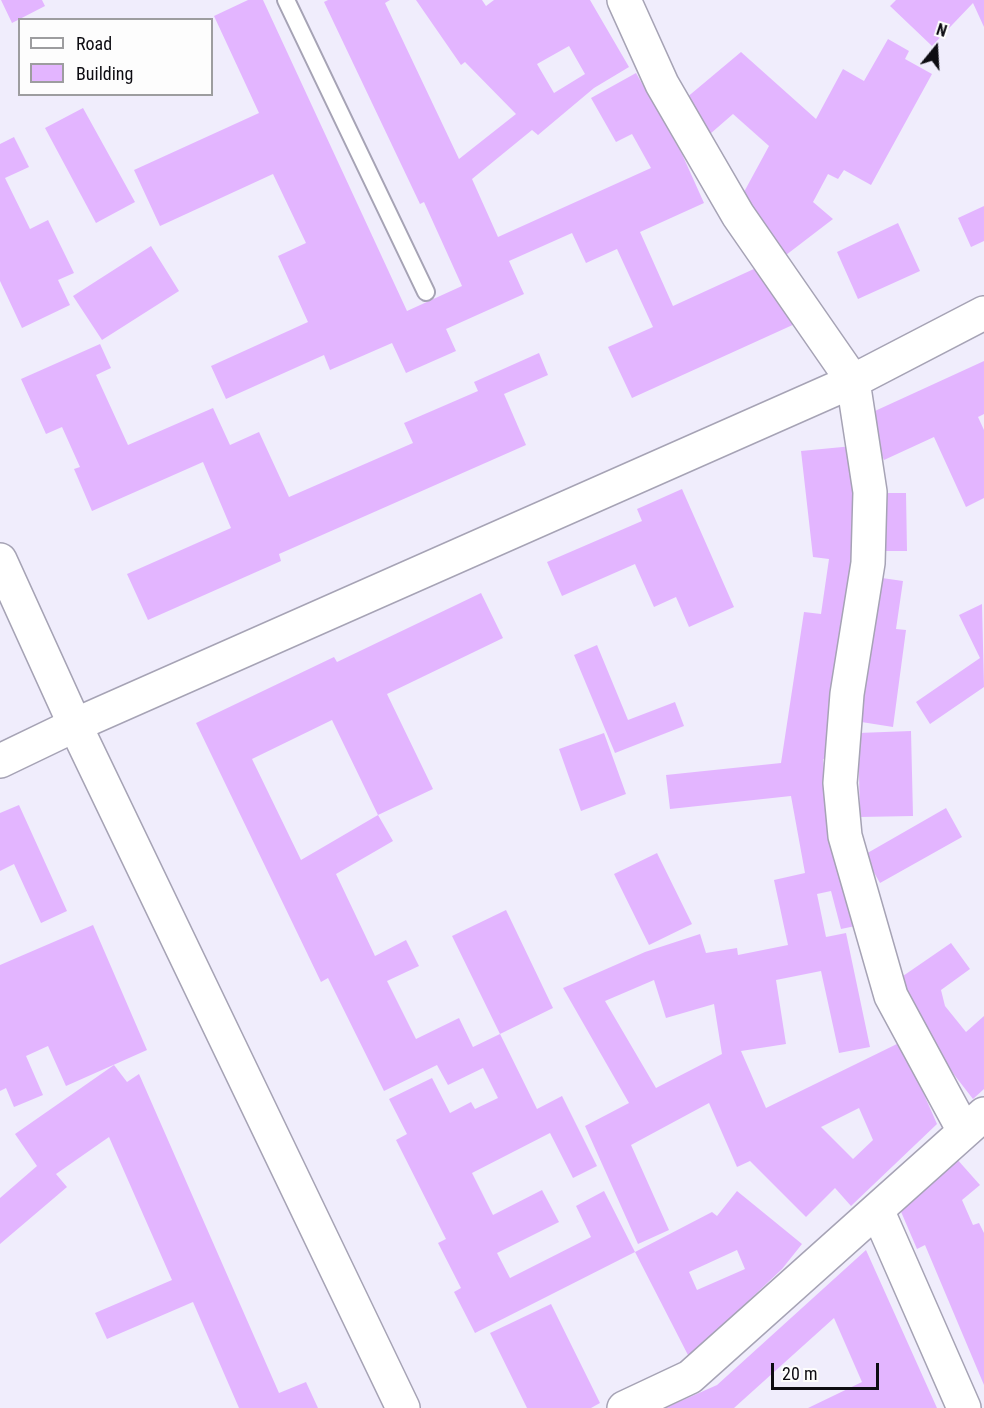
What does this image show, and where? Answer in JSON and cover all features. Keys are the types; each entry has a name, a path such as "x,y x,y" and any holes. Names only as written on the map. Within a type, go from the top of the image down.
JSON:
{"street":[{"path":"624,0 662,84 738,215 853,381 870,492 868,563 845,717 840,783 845,836 891,996 974,1122 878,1212 690,1377 624,1408"},
{"path":"0,761 75,725 853,381 984,314"},
{"path":"0,560 75,725 403,1408"},
{"path":"878,1212 964,1408"}],"lane":[{"path":"286,0 426,292"}],"building":[{"path":"1,0 42,0 45,6 12,23"},
{"path":"248,0 263,0 407,311 462,286 424,202 420,204 324,2 328,0 390,0 385,3 459,159 516,114 465,62 461,65 416,0 482,0 486,6 494,0 590,0 629,67 594,88 538,135 532,130 472,179 498,237 651,168 632,134 616,142 591,98 636,73 682,154 704,203 640,232 673,306 756,268 797,323 632,398 608,347 653,327 617,249 586,263 572,233 509,261 524,294 446,329 456,351 406,373 392,343 330,370 324,355 226,399 211,366 308,322 278,256 306,243 273,174 160,226 134,170 259,113 214,16","holes":["569,46 585,74 554,93 537,64"]},
{"path":"896,0 984,0 984,27 973,3 932,46 890,6"},
{"path":"888,39 909,51 905,59 932,74 871,185 844,170 838,179 828,174 813,202 833,219 786,255 738,203 769,146 733,114 702,141 679,104 741,52 816,119 843,69 864,81"},
{"path":"83,108 135,202 96,223 45,128"},
{"path":"14,137 29,167 5,178 30,229 48,220 74,273 58,280 70,305 22,328 0,281 0,144"},
{"path":"984,206 984,241 971,247 958,218"},
{"path":"898,223 920,271 858,299 837,252"},
{"path":"151,246 179,291 102,340 73,296"},
{"path":"100,344 111,368 96,375 128,445 213,408 230,445 259,432 289,497 413,443 404,423 478,391 474,382 539,353 548,375 504,394 526,445 279,554 281,561 148,620 127,574 231,528 203,462 92,511 74,469 80,467 62,427 46,434 21,379"},
{"path":"984,361 984,414 978,417 984,430 984,498 966,507 934,437 884,460 864,416"},
{"path":"853,446 862,531 829,758 823,759 828,809 860,925 841,929 831,891 817,894 826,937 846,933 870,1047 839,1053 821,971 776,980 786,1044 741,1051 766,1108 901,1042 937,1124 851,1206 835,1188 806,1217 750,1161 737,1167 709,1103 631,1145 669,1230 638,1244 585,1126 629,1103 563,988 645,952 700,934 706,953 737,948 738,955 788,945 774,880 805,873 791,796 670,809 666,775 781,763 804,612 821,614 829,559 813,557 801,451","holes":["654,980 666,1018 714,1004 722,1054 656,1088 605,1001","859,1108 873,1140 853,1159 821,1127"]},
{"path":"682,489 734,607 689,627 676,597 654,607 635,564 562,596 547,562 642,521 637,509"},
{"path":"883,493 906,493 907,551 884,551"},
{"path":"875,577 903,581 896,629 906,630 893,727 855,721"},
{"path":"481,593 503,638 387,694 433,789 378,815 393,841 336,874 375,956 406,940 419,966 387,981 416,1039 459,1018 473,1047 500,1034 537,1109 562,1096 597,1166 573,1178 550,1133 472,1173 493,1215 542,1190 559,1222 497,1253 510,1278 591,1237 576,1206 604,1191 635,1252 475,1333 454,1292 461,1288 438,1243 446,1239 396,1140 407,1134 389,1099 432,1078 450,1113 471,1102 475,1109 498,1098 483,1068 448,1085 437,1065 384,1091 328,978 321,982 196,723 334,657 337,662","holes":["332,720 378,815 301,860 252,759"]},
{"path":"982,604 984,687 930,724 916,702 980,658 959,615"},
{"path":"597,645 628,720 675,702 684,726 615,753 574,655"},
{"path":"911,731 913,816 860,817 858,733"},
{"path":"604,733 626,794 581,811 559,749"},
{"path":"19,805 67,911 41,923 14,864 0,871 0,813"},
{"path":"946,808 962,837 880,883 864,855"},
{"path":"657,853 692,924 649,945 614,874"},
{"path":"506,910 553,1008 500,1034 452,936"},
{"path":"93,925 147,1050 66,1086 48,1046 26,1056 43,1095 14,1107 6,1088 0,1091 0,965"},
{"path":"951,943 970,969 941,990 945,1006 966,1032 984,1016 984,1089 973,1099 917,1027 903,976"},
{"path":"114,1065 127,1082 139,1074 279,1393 306,1382 318,1408 239,1408 193,1302 107,1339 95,1313 172,1280 109,1137 56,1174 67,1187 0,1244 0,1198 37,1166 15,1134"},
{"path":"956,1158 980,1185 962,1200 973,1225 979,1223 984,1233 984,1385 925,1245 917,1249 899,1207"},
{"path":"737,1191 802,1244 782,1269 689,1357 635,1252 712,1212 717,1216","holes":["737,1250 745,1269 697,1290 689,1272"]},
{"path":"866,1250 937,1408 808,1408 862,1382 834,1318 734,1408 665,1408 717,1385"},
{"path":"551,1304 600,1403 591,1408 527,1408 490,1333"}]}
